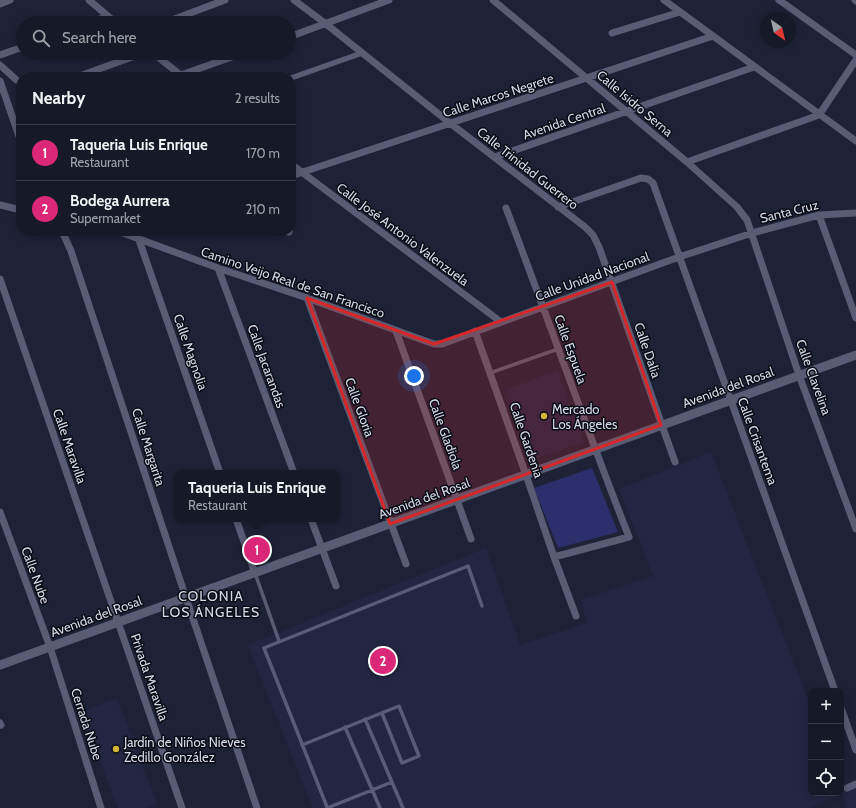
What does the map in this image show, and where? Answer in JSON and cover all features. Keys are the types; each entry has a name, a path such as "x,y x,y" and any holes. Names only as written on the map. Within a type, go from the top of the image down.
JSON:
{"street":[{"path":"0,4 10,0"},
{"path":"89,0 108,16"},
{"path":"183,16 225,0"},
{"name":"Calle Trinidad Guerrero","path":"294,0 593,235 612,282"},
{"path":"296,35 390,0"},
{"name":"Calle Isidro Serna","path":"493,0 688,162 737,207 747,220 752,233"},
{"path":"664,0 856,141"},
{"path":"779,0 856,55"},
{"path":"612,33 680,12"},
{"name":"Calle Marcos Negrete","path":"296,174 713,36"},
{"path":"0,55 16,49"},
{"path":"296,76 362,52"},
{"path":"91,72 124,60"},
{"path":"162,60 177,72"},
{"path":"193,72 225,60"},
{"path":"688,162 819,114 856,60"},
{"path":"0,65 16,79"},
{"name":"Avenida Central","path":"495,157 754,67"},
{"path":"0,81 16,127"},
{"name":"Calle José Antonio Valenzuela","path":"296,168 501,322"},
{"name":"Calle Crisantema","path":"558,207 641,178 648,179 653,183 834,688"},
{"path":"0,206 16,209"},
{"name":"Calle Espuela","path":"506,208 559,349 594,450 629,538 554,557"},
{"name":"Santa Cruz","path":"752,233 819,215 856,213"},
{"path":"819,215 856,318"},
{"name":"Calle Unidad Nacional","path":"442,344 679,257 752,233"},
{"name":"Calle Clavelina","path":"752,233 799,375 856,529"},
{"name":"Calle Margarita","path":"64,236 71,251 257,808"},
{"name":"Camino Veijo Real de San Francisco","path":"131,236 396,331 434,344 442,344"},
{"name":"Calle Magnolia","path":"139,240 219,470"},
{"name":"Calle Jacarandas","path":"218,268 293,470"},
{"name":"Calle Maravilla","path":"0,278 118,622"},
{"name":"Calle Dalia","path":"612,282 675,462"},
{"name":"Calle Gloria","path":"307,298 406,564"},
{"name":"Calle Gladiola","path":"396,331 471,539"},
{"name":"Calle Gardenia","path":"475,331 576,616"},
{"name":"Avenida del Rosal","path":"0,665 856,355"},
{"name":"Calle Nube","path":"0,512 50,647"},
{"path":"237,522 255,573"},
{"path":"312,522 336,586"},
{"name":"Privada Maravilla","path":"118,622 182,808"},
{"name":"Cerrada Nube","path":"50,647 102,808"},
{"path":"844,716 856,750"},
{"path":"847,788 856,784"}],"lane":[{"path":"490,373 559,349"},
{"path":"392,782 336,806 327,808 264,648 468,566 482,606"},
{"path":"255,573 279,641"},
{"path":"302,745 399,706 419,756 402,763 382,713"},
{"path":"365,719 403,808"},
{"path":"345,727 380,808"}],"highlighted area":[{"path":"612,282 661,425 390,524 307,298 434,344"}],"shaded area":[{"name":"Mercado Los Ángeles","path":"558,370 584,442 530,461 506,390"},
{"path":"711,452 808,699 808,796 837,796 809,808 313,808 248,645 486,548 520,645 587,623 581,600 653,576 619,489"},
{"path":"592,468 618,532 558,548 534,488"},
{"name":"Jardín de Niños Nieves Zedillo González","path":"117,698 157,804 145,808 118,808 81,712"},
{"path":"856,788 856,808 847,808 843,796 844,796 844,790 845,792"}],"place":[{"name":"Mercado Los Ángeles","path":"544,416"},
{"name":"Taqueria Luis Enrique","path":"257,550"},
{"name":"Bodega Aurrera","path":"383,661"},
{"name":"Jardín de Niños Nieves Zedillo González","path":"116,749"}],"district":[{"name":"COLONIA LOS ÁNGELES","path":"211,604"}]}
